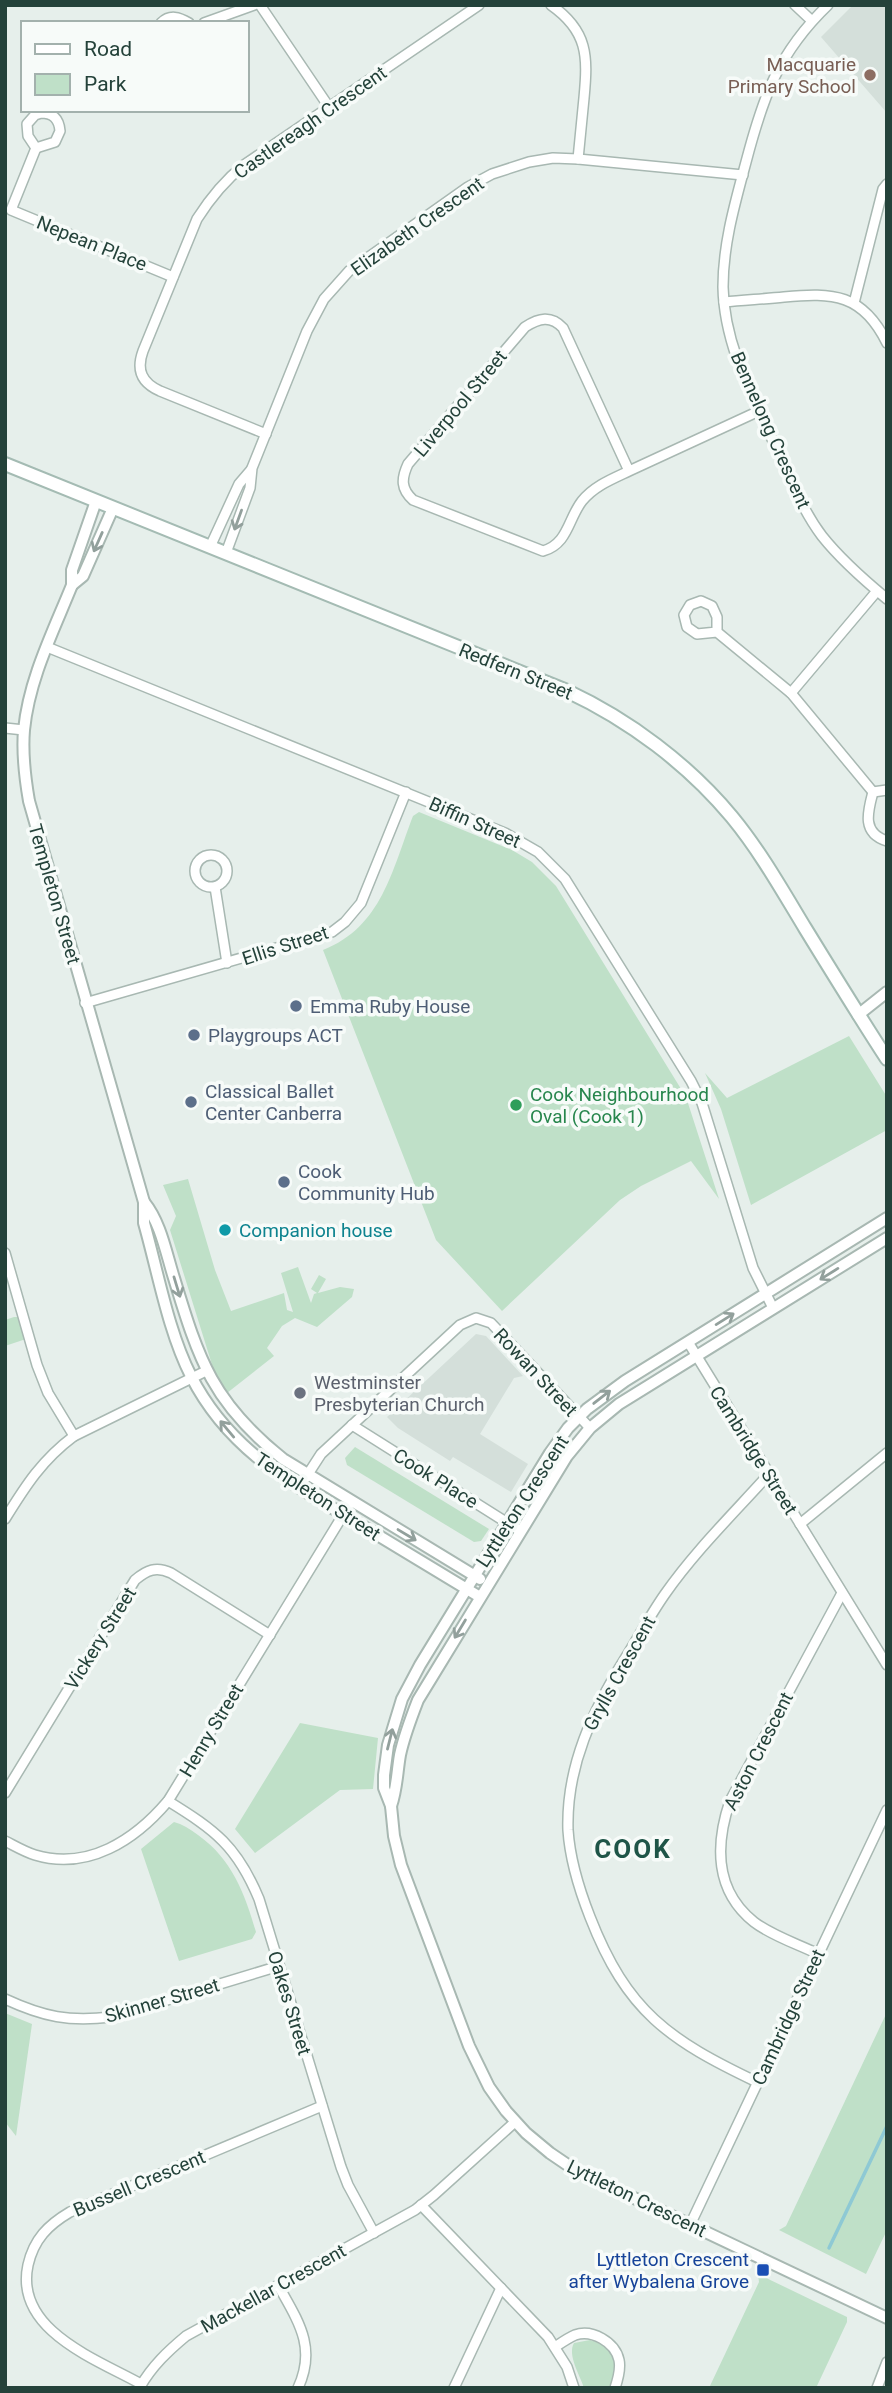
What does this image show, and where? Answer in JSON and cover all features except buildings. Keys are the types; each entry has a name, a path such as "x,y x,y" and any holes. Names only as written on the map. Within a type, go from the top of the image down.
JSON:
{"main road":[{"name":"Redfern Street","path":"5,464 567,691 631,727 705,788 761,855 887,1059"}],"street":[{"path":"210,21 254,5"},
{"path":"260,5 329,107"},
{"name":"Castlereagh Crescent","path":"266,434 149,386 142,377 141,358 197,219 226,180 479,5"},
{"path":"551,5 573,24 586,53 578,159"},
{"path":"795,5 813,21"},
{"name":"Bennelong Crescent","path":"828,5 794,44 765,96 728,235 724,262 724,302 734,351 759,411 813,522 840,557 887,599"},
{"path":"164,21 176,16 185,21"},
{"name":"Nepean Place","path":"36,148 8,212 173,276"},
{"name":"Elizabeth Crescent","path":"226,554 250,488 252,468 318,309 349,271 457,195 492,174 529,162 554,158 578,159 743,175"},
{"path":"854,303 887,184"},
{"path":"724,302 813,294 830,295 854,303 868,314 887,343"},
{"name":"Liverpool Street","path":"629,471 563,328 558,322 542,319 525,327 408,464 402,481 405,492 413,500 543,551 553,549 561,542 575,512 595,489 759,411"},
{"name":"Elizabeth Crescent","path":"210,547 239,484 252,468"},
{"name":"Templeton Street","path":"96,501 72,570 72,585 32,689 24,730 25,773 29,801 85,1003 144,1202 157,1222 190,1333 206,1371 234,1413 257,1438 307,1475 488,1584"},
{"name":"Templeton Street","path":"72,585 83,576 113,508"},
{"path":"791,694 877,591"},
{"path":"717,632 791,694 873,792"},
{"name":"Biffin Street","path":"47,647 517,838 557,869 691,1081 702,1103 753,1268 773,1308"},
{"path":"5,728 24,730"},
{"path":"873,792 887,790"},
{"name":"Ellis Street","path":"85,1003 332,932 345,922 361,903 406,792"},
{"path":"873,792 867,819 874,834 887,841"},
{"path":"215,887 227,963"},
{"path":"858,1014 887,992"},
{"name":"Templeton Street","path":"144,1202 144,1223 174,1333 192,1378 231,1435 256,1458 299,1488 480,1597"},
{"name":"Lyttleton Crescent","path":"887,1218 609,1391 579,1417 550,1453 420,1665 396,1716 384,1775 384,1788 391,1805 394,1836 401,1865 469,2046 489,2087 515,2122 550,2153 575,2170 887,2318"},
{"name":"Lyttleton Crescent","path":"391,1805 400,1755 418,1700 520,1531 568,1456 590,1428 619,1404 887,1238"},
{"path":"5,1253 37,1365 48,1393 74,1436"},
{"name":"Rowan Street","path":"299,1488 321,1454 460,1325 476,1318 491,1323 590,1428"},
{"name":"Cambridge Street","path":"688,1342 887,1665"},
{"path":"5,1519 41,1465 56,1449 74,1436 206,1371"},
{"name":"Cook Place","path":"352,1425 520,1531"},
{"path":"800,1524 887,1453"},
{"name":"Grylls Crescent","path":"758,2082 687,2047 661,2027 638,2004 618,1977 602,1948 579,1888 568,1830 574,1769 583,1738 603,1693 666,1593 769,1474"},
{"name":"Henry Street","path":"5,1842 33,1855 52,1859 74,1859 116,1847 153,1819 168,1801 351,1502"},
{"name":"Vickery Street","path":"5,1793 135,1580 144,1572 159,1568 171,1573 270,1634"},
{"name":"Aston Crescent","path":"818,1954 764,1928 741,1910 730,1894 723,1875 720,1834 730,1801 842,1592"},
{"name":"Oakes Street","path":"168,1801 207,1826 226,1843 242,1864 259,1899 348,2185 374,2233"},
{"name":"Cambridge Street","path":"690,2225 887,1810"},
{"name":"Skinner Street","path":"5,1998 52,2017 87,2020 111,2017 279,1966"},
{"name":"Bussell Crescent","path":"141,2386 72,2345 40,2319 29,2298 26,2281 31,2254 40,2237 53,2222 70,2212 322,2106"},
{"name":"Mackellar Crescent","path":"141,2386 161,2358 187,2336 421,2205 515,2122"},
{"path":"421,2205 555,2347 567,2367 574,2388"},
{"path":"278,2285 298,2320 306,2343 303,2377 298,2388"},
{"path":"454,2388 501,2288"},
{"path":"555,2347 577,2334 601,2338 613,2349 620,2361 615,2388"},
{"path":"877,2388 887,2362"}],"shaded area":[{"name":"Macquarie Primary School","path":"853,5 887,5 887,113 821,37"},
{"path":"476,1334 486,1336 523,1376 514,1378 480,1434 528,1464 511,1492 453,1457 450,1461 398,1428 387,1417"}],"green space":[{"path":"419,812 512,850 532,862 556,886 686,1097 719,1199 691,1161 641,1186 620,1200 502,1311 436,1240 323,950 343,940 372,912 391,876 413,816"},
{"path":"849,1036 887,1097 887,1130 751,1205 721,1109 705,1073 727,1098"},
{"path":"188,1179 215,1270 231,1311 284,1293 287,1310 293,1312 281,1273 298,1267 311,1303 317,1293 311,1289 319,1275 326,1279 318,1293 340,1287 354,1289 352,1297 317,1327 295,1318 282,1326 267,1348 274,1356 227,1393 214,1371 170,1230 176,1216 163,1185"},
{"path":"19,1317 26,1339 5,1346 5,1320"},
{"path":"355,1447 489,1529 481,1541 474,1542 347,1465 345,1458"},
{"path":"300,1723 378,1738 373,1789 340,1790 255,1853 235,1829"},
{"path":"174,1822 210,1844 236,1878 256,1932 252,1939 179,1961 141,1849"},
{"path":"887,2012 887,2230 866,2274 779,2230 786,2226"},
{"path":"5,2013 32,2024 16,2136 5,2122"},
{"path":"758,2274 847,2317 816,2388 709,2388 759,2282"},
{"path":"590,2340 605,2347 613,2358 615,2373 608,2388 584,2388 575,2365 572,2353 574,2343"}],"waterway":[{"path":"829,2248 887,2126"}],"place":[{"name":"Macquarie Primary School","path":"870,75"},
{"name":"Emma Ruby House","path":"296,1006"},
{"name":"Playgroups ACT","path":"194,1035"},
{"name":"Classical Ballet Center Canberra","path":"191,1102"},
{"name":"Cook Neighbourhood Oval (Cook 1)","path":"516,1105"},
{"name":"Cook Community Hub","path":"284,1182"},
{"name":"Companion house","path":"225,1230"},
{"name":"Westminster Presbyterian Church","path":"300,1393"},
{"name":"Lyttleton Crescent after Wybalena Grove","path":"763,2270"}],"district":[{"name":"COOK","path":"633,1849"}]}
